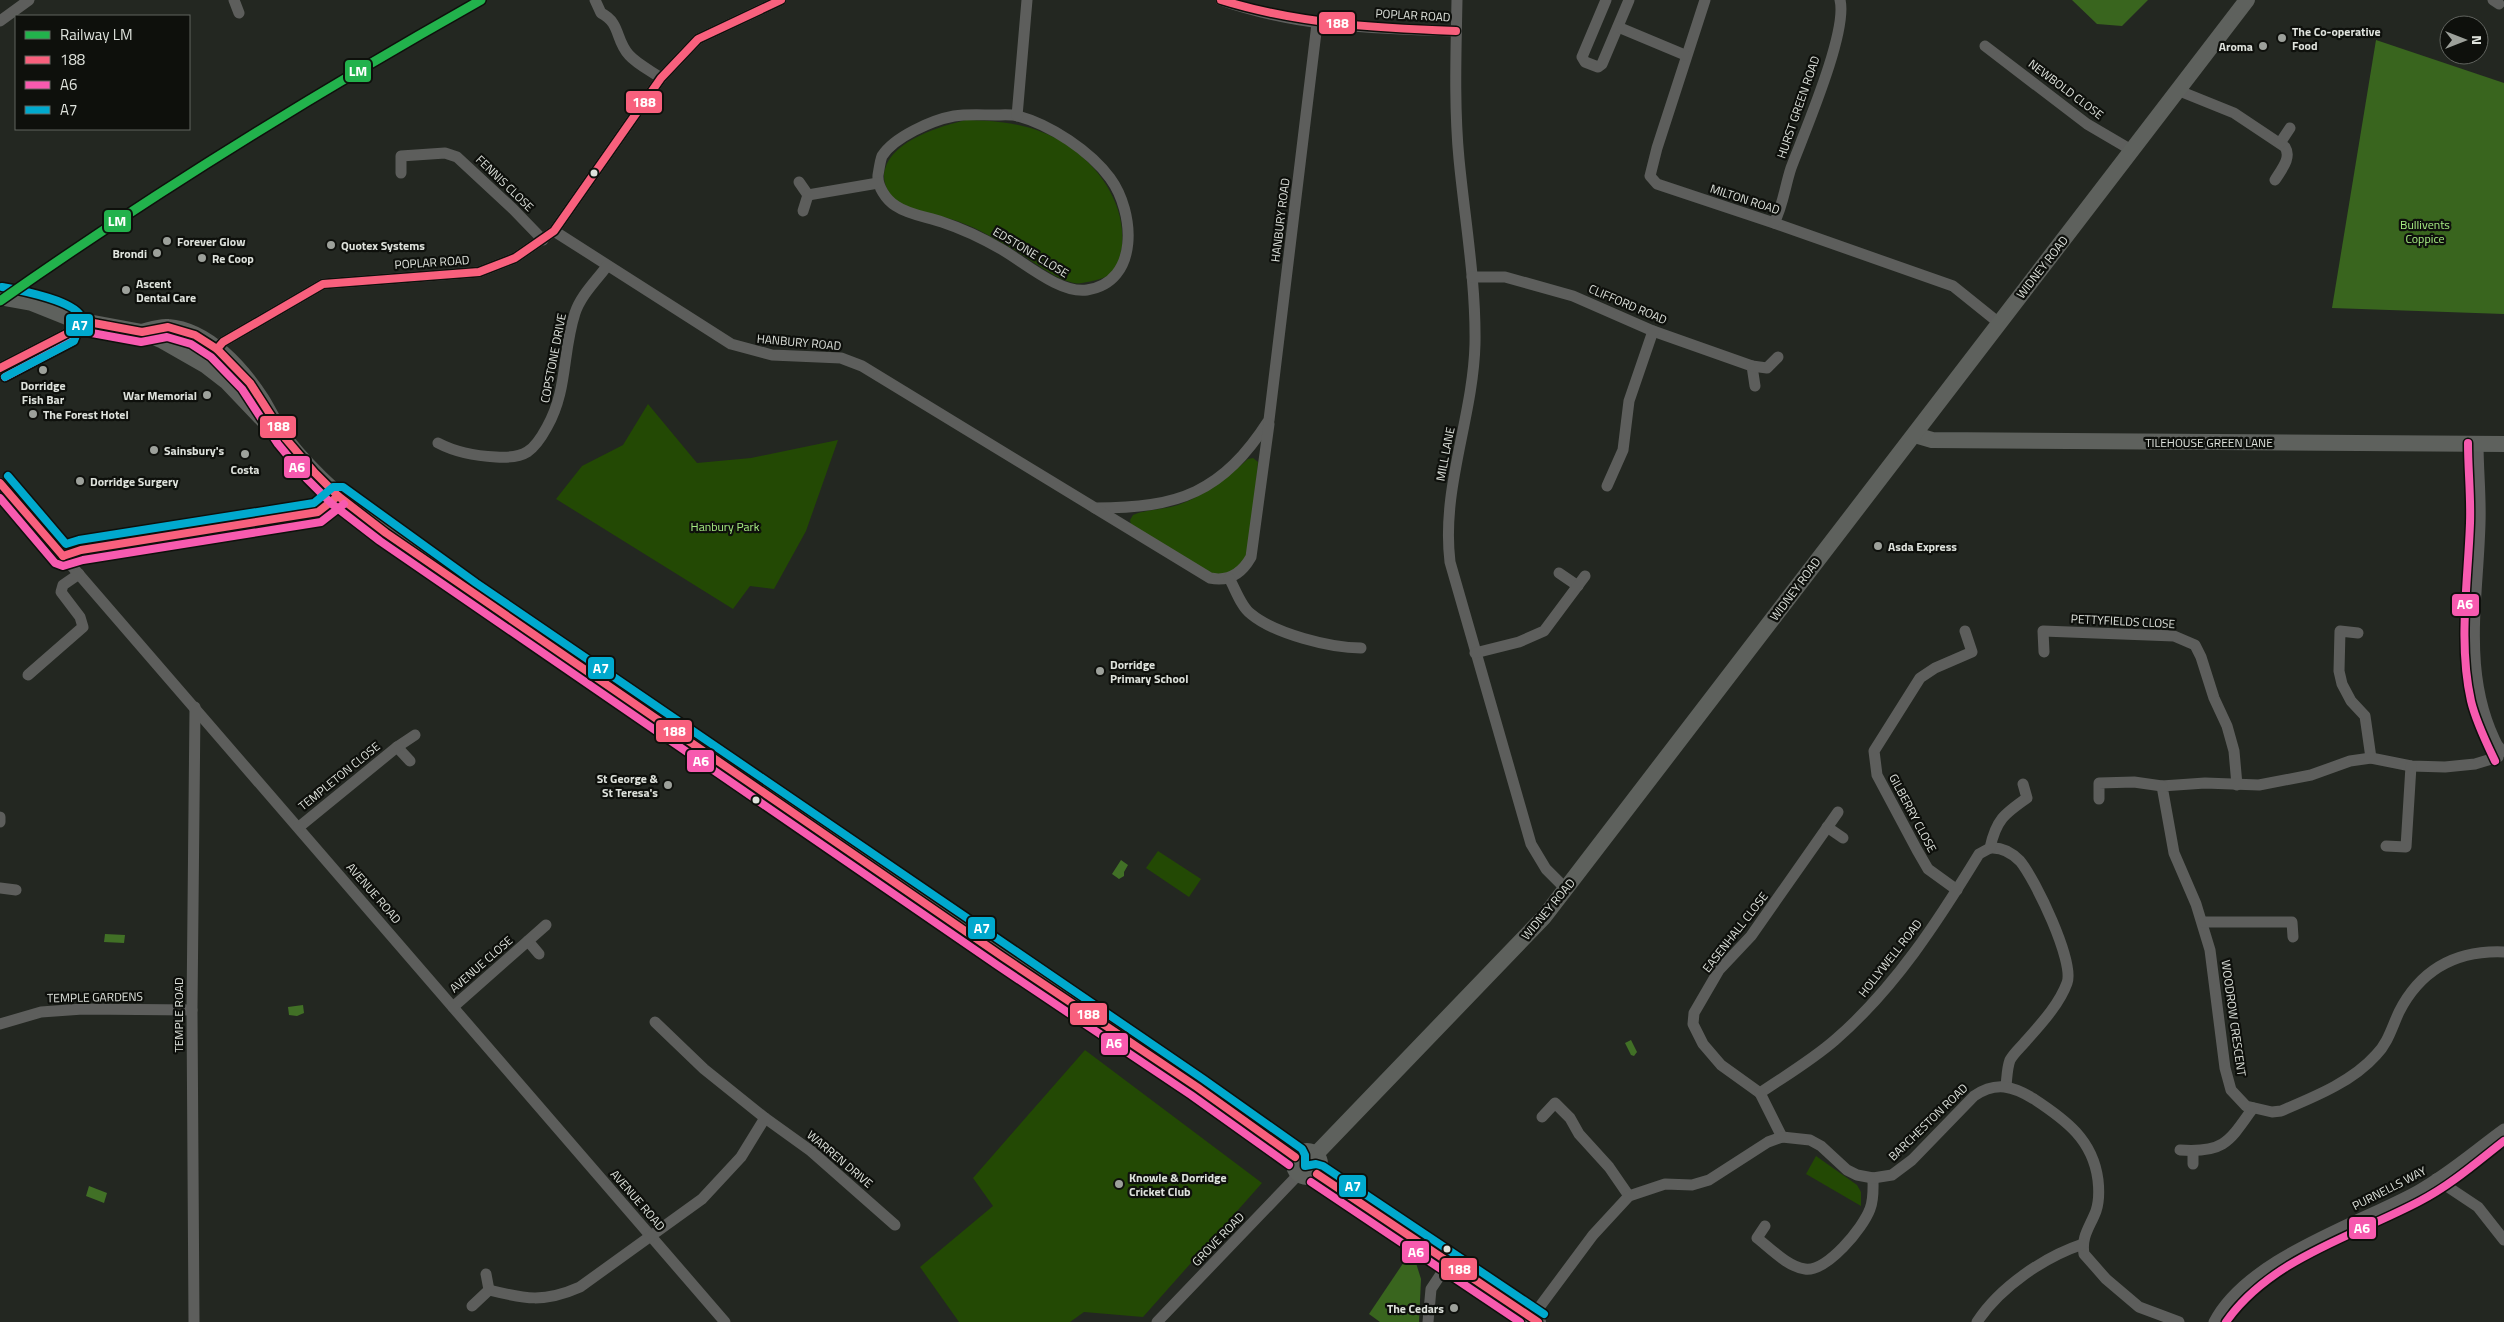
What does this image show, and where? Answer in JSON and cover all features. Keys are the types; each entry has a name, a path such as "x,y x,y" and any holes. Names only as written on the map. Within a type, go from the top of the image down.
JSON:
{"main road":[{"name":"WIDNEY ROAD","path":"1316,1154 1528,934 1566,890 2247,0"},
{"path":"0,297 32,303 72,319 142,332 205,365 227,382 271,428 282,435"},
{"path":"142,332 168,327 195,335 218,349 250,383 282,435 338,496 470,591 1189,1082 1295,1157"},
{"name":"TILEHOUSE GREEN LANE","path":"1915,435 1932,440 2504,444"},
{"path":"1305,1151 1316,1154 1321,1164 1317,1174 1309,1178 1298,1175 1294,1168 1295,1157 1305,1151"},
{"path":"1317,1174 1535,1320"}],"street":[{"path":"0,22 29,0"},
{"path":"234,0 239,13"},
{"path":"595,0 600,13 610,18 614,23 622,45 629,55 661,78"},
{"name":"POPLAR ROAD","path":"205,365 223,342 323,284 478,272 515,258 554,231 661,78 698,39 781,0"},
{"path":"1017,116 1027,0"},
{"name":"POPLAR ROAD","path":"1221,0 1254,12 1317,24 1456,31"},
{"name":"MILL LANE","path":"1457,0 1459,157 1474,297 1474,369 1448,508 1447,535 1450,562 1474,653 1479,663 1530,844 1546,869 1566,890"},
{"path":"1606,0 1582,57 1585,62 1598,67 1602,64 1629,0"},
{"name":"MILTON ROAD","path":"1705,0 1685,55 1657,148 1650,176 1657,184 1953,286 1999,323"},
{"name":"HURST GREEN ROAD","path":"1774,223 1790,170 1816,104 1840,24 1842,10 1840,0"},
{"name":"HANBURY ROAD","path":"554,231 731,344 772,355 841,358 862,366 1210,578 1229,578 1245,568 1251,557 1317,24"},
{"path":"1618,27 1685,55"},
{"name":"NEWBOLD CLOSE","path":"1985,46 2087,124 2133,151"},
{"path":"2177,90 2234,113 2280,143 2288,152 2287,159 2275,180"},
{"name":"EDSTONE CLOSE","path":"955,116 1017,116 1067,139 1086,152 1110,177 1118,191 1126,210 1128,243 1124,263 1113,277 1101,286 1087,290 1072,290 1056,284 1025,263 970,232 895,206 878,183 882,157 906,136 924,125 955,116"},
{"path":"2280,143 2290,128"},
{"name":"FENNIS CLOSE","path":"401,173 401,156 450,154 473,170 543,240"},
{"path":"799,182 808,195"},
{"path":"808,195 878,183"},
{"path":"802,211 808,195"},
{"name":"COPSTONE DRIVE","path":"438,443 453,451 477,456 511,458 524,454 537,446 557,410 564,387 575,312 583,296 607,266"},
{"name":"CLIFFORD ROAD","path":"1472,277 1505,277 1573,296 1653,330 1752,366"},
{"path":"0,368 68,333 72,319"},
{"path":"1607,486 1623,450 1629,400 1653,330"},
{"path":"1755,386 1752,366 1767,368 1778,357"},
{"name":"HANBURY ROAD","path":"1096,508 1149,506 1191,495 1223,475 1255,442 1269,420"},
{"path":"2099,799 2099,783 2134,782 2162,786 2205,783 2259,785 2311,775 2350,761 2371,758 2411,766 2445,767 2475,764 2498,757 2501,752 2488,721 2479,690 2473,643 2480,523 2478,443"},
{"name":"AVENUE ROAD","path":"0,483 725,1322"},
{"path":"63,556 81,550 318,512 338,496"},
{"path":"1474,653 1519,642 1544,631 1581,581 1559,573"},
{"path":"28,675 83,627 83,621 63,594 61,588 79,574"},
{"path":"1229,578 1250,614 1272,626 1342,648 1361,648"},
{"name":"GILBERRY CLOSE","path":"1957,890 1928,869 1877,775 1874,751 1920,678 1934,668 1972,652 1964,631"},
{"name":"PETTYFIELDS CLOSE","path":"2044,652 2043,631 2174,636 2194,645 2201,656 2214,698 2228,726 2234,752 2237,785"},
{"path":"2358,633 2340,631 2339,671 2342,684 2351,701 2365,716 2371,758"},
{"name":"TEMPLE ROAD","path":"194,1322 192,1010 195,707"},
{"name":"TEMPLETON CLOSE","path":"299,827 397,747 415,735"},
{"name":"TEMPLETON CLOSE","path":"397,747 410,761"},
{"path":"2386,846 2406,847 2411,766"},
{"path":"2023,784 2027,798 2005,813 1998,822 1990,848 1998,847 2008,852 2019,861 2031,878 2066,957 2069,973 2064,992 2011,1059 2006,1086 2016,1088 2042,1104 2081,1135 2090,1149 2097,1168 2098,1196 2096,1210 2084,1235 2084,1254 2095,1267 2139,1307 2179,1322"},
{"name":"WOODROW CRESCENT","path":"2162,786 2174,853 2203,922 2215,983 2225,1068 2231,1090 2246,1106 2253,1108"},
{"name":"EASENHALL CLOSE","path":"1760,1093 1721,1065 1696,1034 1693,1024 1694,1013 1719,970 1751,936 1838,812"},
{"path":"0,817 0,822"},
{"path":"1827,827 1843,838"},
{"name":"HOLLYWELL ROAD","path":"1760,1093 1834,1041 1869,1007 1918,948 1957,890 1978,854 1990,848"},
{"path":"0,888 16,890"},
{"path":"2203,922 2292,922 2293,937"},
{"name":"AVENUE CLOSE","path":"453,1007 546,925"},
{"name":"AVENUE CLOSE","path":"528,941 539,954"},
{"path":"2180,1150 2207,1151 2223,1146 2253,1108 2272,1112 2281,1111 2350,1076 2378,1054 2390,1035 2410,992 2422,979 2438,967 2460,957 2482,951 2504,952"},
{"name":"TEMPLE GARDENS","path":"0,1024 49,1011 82,1009 192,1010"},
{"name":"WARREN DRIVE","path":"655,1022 704,1070 765,1118 811,1150 895,1225"},
{"name":"BARCHESTON ROAD","path":"1782,1137 1810,1140 1821,1146 1847,1170 1856,1175 1873,1178 1892,1175 1902,1169 1984,1090 2006,1086"},
{"path":"1535,1320 1593,1235 1629,1196 1666,1184 1692,1185 1709,1180 1768,1142 1782,1137 1760,1093"},
{"path":"1542,1117 1555,1103 1570,1118 1579,1134 1609,1167 1629,1196"},
{"path":"489,1290 515,1296 545,1299 559,1296 580,1287 613,1261 651,1237 702,1199 741,1157 765,1118"},
{"name":"PURNELLS WAY","path":"2214,1322 2226,1304 2250,1281 2286,1256 2436,1180 2504,1129"},
{"path":"2193,1151 2193,1164"},
{"name":"GROVE ROAD","path":"1157,1322 1298,1175"},
{"path":"1765,1226 1757,1238 1797,1267 1819,1269 1838,1252 1864,1220 1870,1209 1873,1178"},
{"path":"2436,1180 2478,1207 2504,1240"},
{"path":"1977,1322 1985,1310 2007,1289 2063,1251 2083,1244"},
{"path":"1428,1322 1431,1289 1449,1262"},
{"path":"486,1274 489,1290"},
{"path":"472,1306 489,1290"}],"green space":[{"path":"2072,0 2148,0 2122,26 2097,24"},
{"name":"Bullivents Coppice","path":"2376,40 2439,61 2439,65 2450,65 2504,83 2504,314 2332,308"},
{"path":"966,120 1006,123 1043,132 1067,145 1090,164 1108,188 1120,216 1122,246 1117,266 1111,274 1082,283 1066,281 975,228 955,220 907,207 893,198 885,184 884,174 890,159 898,150 908,142 931,130"},
{"name":"Hanbury Park","path":"648,404 697,463 751,458 838,440 806,531 774,589 750,586 733,609 556,499 582,466 623,445"},
{"path":"1253,458 1258,462 1249,553 1243,563 1235,570 1224,574 1212,575 1131,525 1130,520 1133,515 1172,507 1188,501 1216,485 1248,459"},
{"path":"1158,851 1201,879 1189,897 1146,868"},
{"name":"Knowle & Dorridge Cricket Club","path":"1085,1050 1262,1183 1143,1317 1084,1312 1070,1322 959,1322 920,1267 993,1206 973,1178"},
{"path":"1816,1156 1857,1185 1861,1192 1861,1206 1806,1174"},
{"path":"1412,1250 1421,1279 1419,1322 1380,1322 1369,1314"}],"shaded area":[{"path":"1121,860 1128,865 1124,876 1119,879 1112,874"},
{"path":"105,934 125,935 124,943 104,942"},
{"path":"303,1005 304,1013 297,1016 289,1015 288,1007"},
{"path":"1631,1040 1637,1052 1634,1056 1631,1055 1625,1043"},
{"path":"89,1186 107,1193 104,1203 86,1196"}],"rail line":[{"name":"LM","path":"0,301 117,221 237,144 481,0"}],"transit line":[{"name":"188","path":"217,349 223,342 323,284 479,272 515,258 554,231 661,78 698,39 781,0"},
{"name":"188","path":"1221,0 1279,15 1308,20 1367,26 1456,31"},
{"name":"A7","path":"2,287 47,297 70,307 82,319 74,341 5,377"},
{"name":"188","path":"72,319 142,332 168,327 195,335 217,349 250,383 286,439 315,473 338,496 386,533 1003,957 1197,1087 1295,1157"},
{"name":"188","path":"0,368 68,333 72,319"},
{"name":"A6","path":"5,377 73,341 82,322"},
{"name":"A6","path":"70,329 141,342 167,337 191,344 211,357 242,389 278,444 307,479 332,504 380,541 997,965 1191,1095 1289,1165"},
{"name":"A6","path":"2468,443 2470,513 2464,635 2465,657 2473,709 2495,761"},
{"name":"A7","path":"8,476 66,544 79,540 314,503 333,487 343,487 476,583 1203,1079 1302,1149 1305,1155 1305,1166 1316,1164 1323,1166 1544,1314"},
{"name":"188","path":"0,483 63,556"},
{"name":"188","path":"63,556 81,550 318,512 338,496"},
{"name":"A6","path":"0,498 55,563 63,566 83,560 321,522 344,504"},
{"name":"A6","path":"2226,1322 2245,1300 2266,1281 2290,1265 2341,1238 2395,1214 2431,1195 2464,1173 2504,1141"},
{"name":"188","path":"1317,1174 1538,1322"},
{"name":"A6","path":"1311,1182 1520,1322"}],"place":[{"name":"The Co-operative Food","path":"2282,38"},
{"name":"Aroma","path":"2263,46"},
{"name":"Forever Glow","path":"167,241"},
{"name":"Quotex Systems","path":"331,245"},
{"name":"Brondi","path":"157,253"},
{"name":"Re Coop","path":"202,258"},
{"name":"Ascent Dental Care","path":"126,290"},
{"name":"Dorridge Fish Bar","path":"43,370"},
{"name":"War Memorial","path":"207,395"},
{"name":"The Forest Hotel","path":"33,414"},
{"name":"Sainsbury's","path":"154,450"},
{"name":"Costa","path":"245,454"},
{"name":"Dorridge Surgery","path":"80,481"},
{"name":"Asda Express","path":"1878,546"},
{"name":"Dorridge Primary School","path":"1100,671"},
{"name":"St George & St Teresa's","path":"668,785"},
{"name":"Knowle & Dorridge Cricket Club","path":"1119,1184"},
{"name":"The Cedars","path":"1454,1308"}]}
